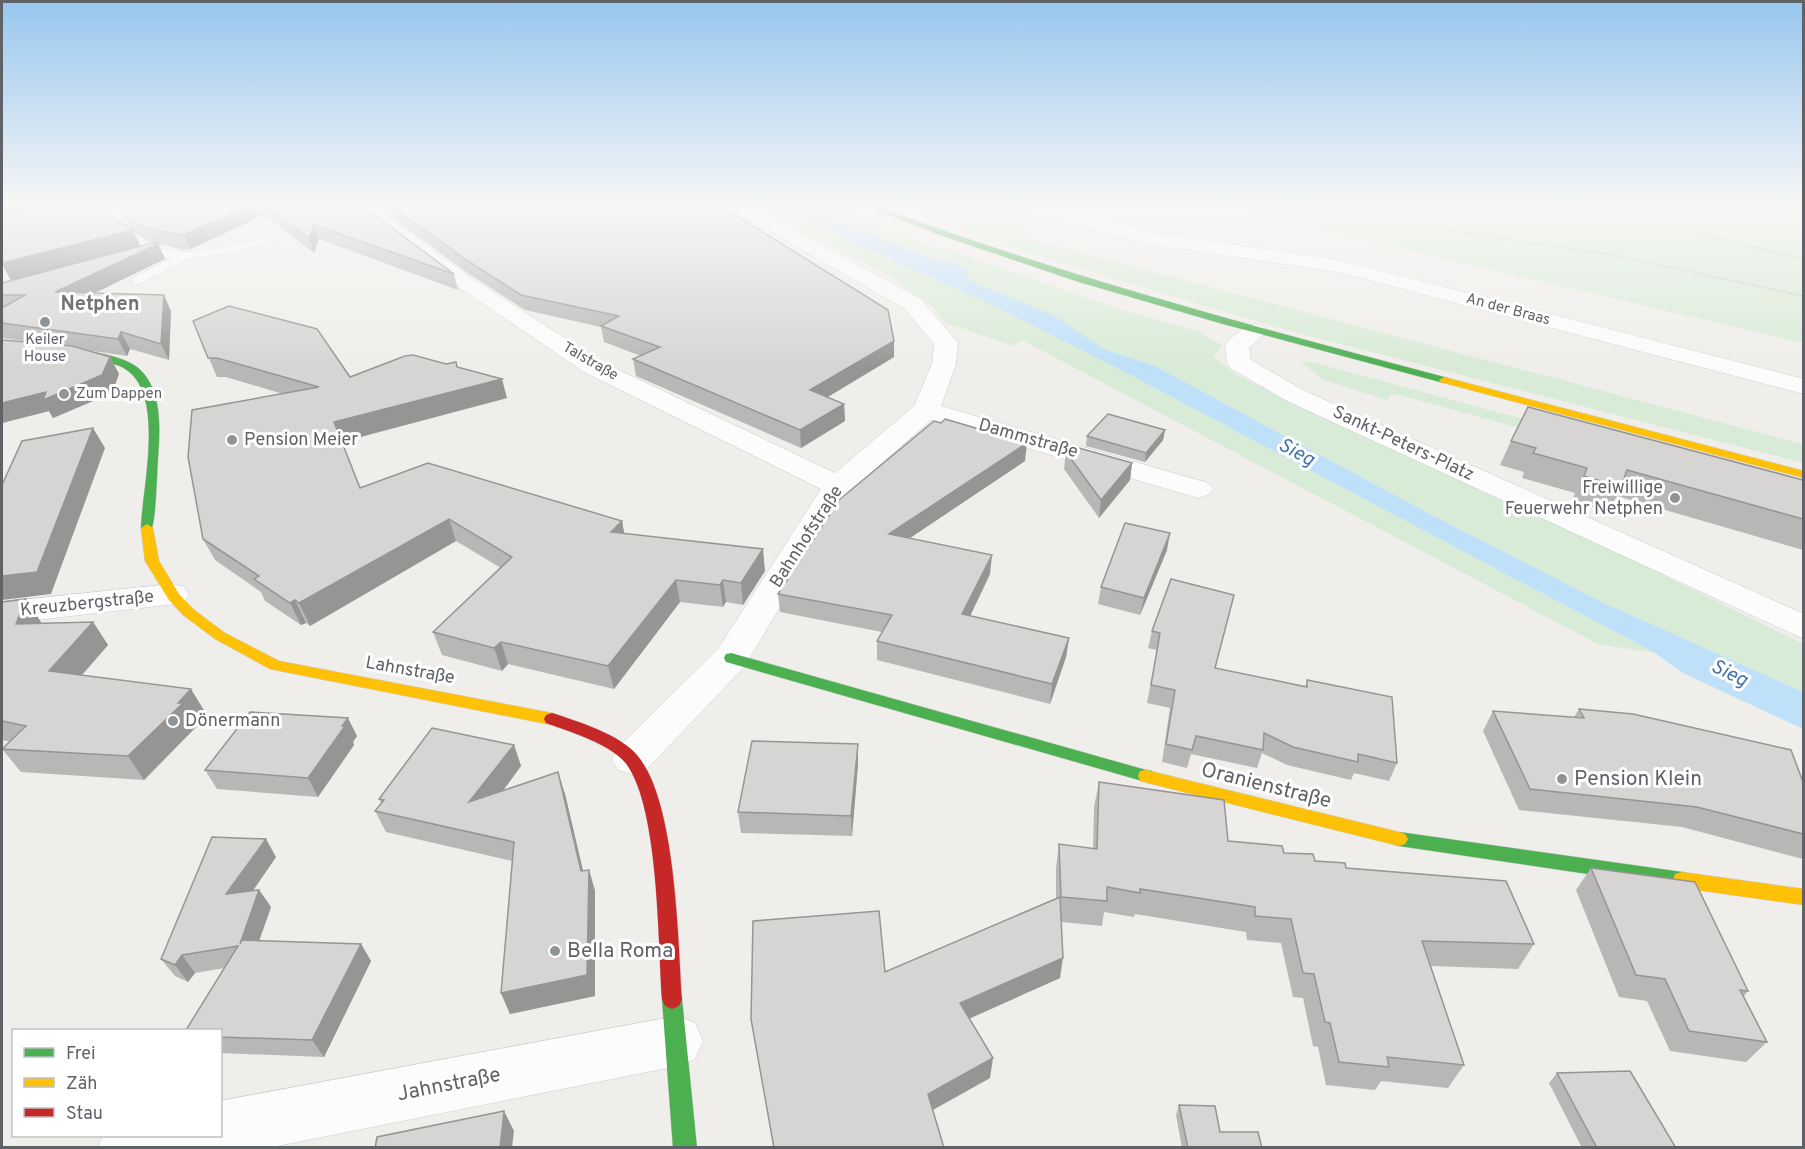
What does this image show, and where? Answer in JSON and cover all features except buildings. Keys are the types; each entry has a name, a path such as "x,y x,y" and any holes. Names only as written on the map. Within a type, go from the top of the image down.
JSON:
{"street":[{"name":"Talstraße","path":"434,260 593,367 838,486"},
{"name":"Bahnhofstraße","path":"632,759 731,658 838,486 926,410 945,364 946,344 913,304 833,260"},
{"path":"1018,260 1103,287 1255,330 1803,475"},
{"name":"An der Braas","path":"1295,260 1339,266 1803,387"},
{"name":"Sankt-Peters-Platz","path":"1255,330 1237,346 1239,363 1296,396 1803,628"},
{"name":"Lahnstraße","path":"2,348 98,358 130,367 146,380 151,394 153,415 147,523 151,560 172,594 203,627 235,647 275,665 548,717 594,735 632,759"},
{"name":"Dammstraße","path":"926,410 1198,489"},
{"name":"Kreuzbergstraße","path":"2,612 172,594"},
{"name":"Oranienstraße","path":"731,658 1109,767 1384,837 1803,897"},
{"path":"632,759 648,792 659,846 685,1148"},
{"name":"Jahnstraße","path":"222,1129 677,1041"},
{"path":"126,1148 183,1137"}],"lane":[{"path":"137,281 178,260"}],"path":[{"path":"1633,260 1803,296"}],"green space":[{"path":"859,260 892,260 988,303 1115,367 1655,653 1598,644 1022,340 1014,346 944,322 933,307 883,272"},
{"path":"937,260 977,260 1116,308 1197,331 1222,345 1213,357 1238,376 1604,546 1803,644 1803,692 1602,602 1428,513 1155,366 1104,349 1055,317 973,282 964,275 968,272 959,264"},
{"path":"1050,260 1107,260 1803,444 1803,463 1279,328"},
{"path":"1448,260 1803,260 1803,343"},
{"path":"1301,362 1311,362 1672,459 1699,477 1392,393 1387,400 1324,380"}],"water":[{"name":"Sieg","path":"892,260 937,260 959,264 968,271 965,275 973,282 1053,315 1104,349 1155,366 1428,513 1602,602 1803,692 1803,729 1683,673 1655,653 1115,367 988,303"}],"traffic: fast":[{"path":"1019,260 1154,302 1444,380"},
{"path":"2,347 90,355 123,363 139,375 148,389 154,423 147,528"},
{"path":"731,658 1146,776"},
{"path":"1399,839 1682,880"},
{"path":"672,999 685,1148"}],"traffic: slow":[{"path":"1444,380 1804,475"},
{"path":"147,528 152,561 174,597 188,612 220,636 275,665 552,719"},
{"path":"1146,776 1399,839"},
{"path":"1682,880 1804,897"}],"traffic: jam":[{"path":"552,719 595,736 627,754 644,782 659,841 672,999"}],"place":[{"name":"Keiler House","path":"45,322"},
{"name":"Zum Dappen","path":"64,394"},
{"name":"Pension Meier","path":"232,440"},
{"name":"Freiwillige Feuerwehr Netphen","path":"1675,498"},
{"name":"Dönermann","path":"173,721"},
{"name":"Pension Klein","path":"1562,779"},
{"name":"Bella Roma","path":"555,951"}],"district":[{"name":"Netphen","path":"100,305"}]}
